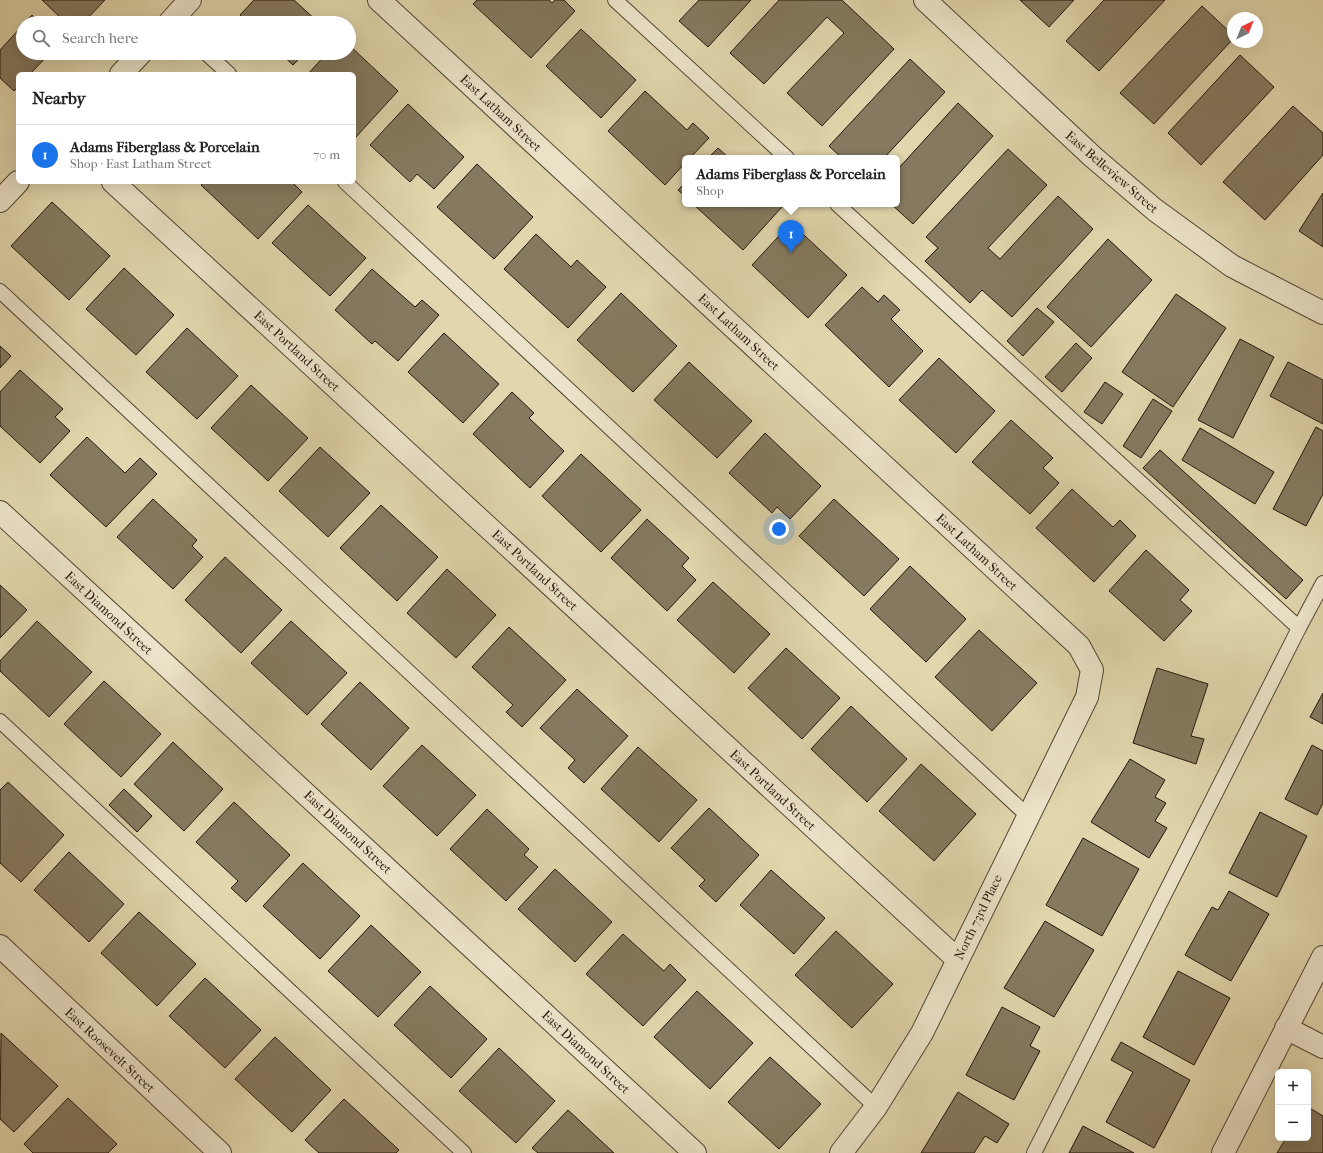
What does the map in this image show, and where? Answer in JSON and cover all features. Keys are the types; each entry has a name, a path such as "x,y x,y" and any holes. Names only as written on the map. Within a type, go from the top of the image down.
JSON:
{"street":[{"path":"176,16 190,0"},
{"name":"East Latham Street","path":"379,0 1079,646 1092,670"},
{"name":"East Belleview Street","path":"925,0 1093,157 1155,210 1232,266 1323,312"},
{"path":"123,72 134,60"},
{"path":"0,201 16,184"},
{"name":"East Portland Street","path":"115,184 957,959"},
{"name":"East Diamond Street","path":"0,512 695,1153"},
{"name":"North 73rd Place","path":"841,1153 876,1106 922,1033 957,959 1087,697 1092,670"},
{"name":"East Roosevelt Street","path":"0,946 220,1153"},
{"path":"1223,1153 1323,957"},
{"path":"1286,1028 1323,1047"}],"lane":[{"path":"615,0 784,155"},
{"path":"214,60 227,72"},
{"path":"347,184 1028,816"},
{"path":"840,207 1299,628"},
{"path":"0,291 876,1106"},
{"path":"1034,1153 1323,583"},
{"path":"0,721 464,1153"}],"building":[{"path":"42,0 105,0 90,16 59,16"},
{"path":"254,0 294,0 311,16 241,16 240,15"},
{"path":"477,0 549,0 552,3 555,0 564,0 575,11 531,58 473,4"},
{"path":"699,0 751,0 708,47 679,21"},
{"path":"779,0 842,0 894,49 822,126 787,93 844,33 827,17 764,84 730,53"},
{"path":"1020,0 1074,0 1049,27"},
{"path":"1104,0 1165,0 1099,71 1066,41"},
{"path":"1202,6 1227,29 1227,45 1154,124 1120,93"},
{"path":"581,29 636,80 601,118 546,66"},
{"path":"16,33 16,60 43,60 32,72 16,72 16,89 14,91 0,78 0,50"},
{"path":"356,52 398,91 356,137 356,72 310,72 321,60 356,60"},
{"path":"1240,55 1274,87 1201,165 1168,133"},
{"path":"910,59 945,92 887,155 839,155 829,146"},
{"path":"288,60 298,60 293,65"},
{"path":"645,91 687,130 693,123 709,138 693,155 682,155 682,166 665,185 608,131"},
{"path":"958,103 993,136 913,224 894,207 900,207 900,167"},
{"path":"408,104 464,157 434,189 417,174 410,182 370,145"},
{"path":"1293,106 1323,133 1323,155 1265,220 1223,182"},
{"path":"718,148 726,155 711,155"},
{"path":"1008,149 1047,185 988,248 1000,259 1058,196 1093,229 1012,317 982,290 970,303 925,261 938,248 926,237"},
{"path":"477,164 533,217 494,259 437,207"},
{"path":"294,184 302,192 258,239 201,185"},
{"path":"682,186 682,193 678,190"},
{"path":"1323,193 1323,247 1299,231"},
{"path":"52,202 110,256 69,300 11,246"},
{"path":"308,205 366,258 330,296 272,243"},
{"path":"696,207 782,207 743,250"},
{"path":"791,223 847,275 808,318 752,265"},
{"path":"536,234 571,267 577,260 606,287 568,328 504,269"},
{"path":"1108,239 1152,280 1091,347 1047,307"},
{"path":"124,268 174,315 136,355 86,309"},
{"path":"372,269 415,307 422,300 439,315 398,361 375,341 372,344 335,310"},
{"path":"862,287 878,302 884,295 900,310 891,319 923,351 889,387 825,325"},
{"path":"621,293 677,346 633,392 577,340"},
{"path":"1176,294 1226,328 1173,407 1122,372"},
{"path":"1037,308 1054,322 1023,356 1007,341"},
{"path":"187,328 238,376 197,419 146,372"},
{"path":"444,333 499,384 463,423 408,372"},
{"path":"1240,339 1274,357 1233,438 1198,420"},
{"path":"1076,343 1092,358 1062,392 1045,377"},
{"path":"0,346 11,356 0,368"},
{"path":"939,358 995,411 956,453 899,400"},
{"path":"689,362 752,421 717,458 654,400"},
{"path":"1288,362 1323,380 1323,424 1270,396"},
{"path":"20,370 63,409 55,417 70,431 40,463 0,426 0,392"},
{"path":"1105,382 1123,394 1102,424 1084,412"},
{"path":"251,385 308,438 268,481 211,428"},
{"path":"512,392 534,413 529,418 564,451 530,488 473,434"},
{"path":"1153,399 1172,411 1141,458 1123,446"},
{"path":"1011,420 1053,458 1043,468 1059,483 1030,514 972,462"},
{"path":"1316,427 1323,431 1323,494 1306,526 1273,509"},
{"path":"1200,428 1274,472 1255,504 1182,460"},
{"path":"765,433 821,486 790,519 777,507 772,513 729,473"},
{"path":"87,437 125,473 140,458 157,474 106,527 50,475"},
{"path":"320,447 370,493 328,537 279,491"},
{"path":"1160,450 1303,580 1286,599 1143,468"},
{"path":"581,454 641,510 601,552 542,496"},
{"path":"1072,489 1113,527 1120,520 1136,536 1094,582 1036,528"},
{"path":"153,499 197,540 192,546 203,557 173,589 117,537"},
{"path":"834,499 899,559 864,596 799,536"},
{"path":"381,505 438,557 397,601 340,548"},
{"path":"647,519 689,558 682,566 696,580 667,611 611,558"},
{"path":"1146,550 1189,590 1180,600 1192,611 1164,641 1109,591"},
{"path":"225,557 282,610 241,653 185,600"},
{"path":"910,566 966,619 926,662 870,609"},
{"path":"447,569 496,615 456,658 407,613"},
{"path":"713,582 770,634 734,673 677,620"},
{"path":"0,585 27,610 0,638"},
{"path":"37,621 92,672 49,717 0,671 0,661"},
{"path":"291,621 347,673 307,715 251,663"},
{"path":"509,627 566,680 522,727 506,712 513,705 472,667"},
{"path":"979,630 1037,683 992,731 935,677"},
{"path":"786,648 840,698 802,739 748,688"},
{"path":"1157,668 1208,684 1191,736 1204,739 1196,764 1133,743"},
{"path":"104,681 161,734 121,777 64,724"},
{"path":"360,682 409,728 371,770 321,724"},
{"path":"577,689 628,736 584,783 568,768 575,760 540,728"},
{"path":"1323,693 1323,724 1310,717"},
{"path":"851,706 907,759 867,802 811,749"},
{"path":"173,742 223,789 184,831 134,784"},
{"path":"422,745 476,795 437,836 383,786"},
{"path":"1312,745 1323,751 1323,803 1317,815 1285,799"},
{"path":"638,747 697,800 659,842 601,789"},
{"path":"1130,759 1165,780 1155,797 1166,803 1155,821 1167,828 1149,858 1091,822"},
{"path":"921,764 976,814 934,861 879,811"},
{"path":"8,782 64,835 21,882 0,863 0,790"},
{"path":"124,789 152,816 137,832 109,805"},
{"path":"234,802 290,855 246,902 231,888 238,881 196,842"},
{"path":"709,808 759,855 716,902 699,886 705,880 671,848"},
{"path":"487,809 529,849 524,855 538,867 506,901 450,849"},
{"path":"1260,812 1307,836 1277,897 1229,873"},
{"path":"1083,838 1139,869 1102,936 1046,905"},
{"path":"69,852 124,904 89,942 34,890"},
{"path":"303,863 360,916 320,959 263,906"},
{"path":"555,869 612,922 575,962 518,909"},
{"path":"771,870 825,918 794,954 740,905"},
{"path":"1229,891 1269,914 1231,981 1185,955 1212,907 1218,910"},
{"path":"139,912 196,964 157,1006 101,953"},
{"path":"1045,921 1094,950 1054,1017 1004,988"},
{"path":"371,925 421,972 378,1017 328,971"},
{"path":"836,931 893,984 852,1028 795,975"},
{"path":"623,934 664,971 670,964 686,980 643,1026 586,974"},
{"path":"1178,971 1230,998 1194,1065 1143,1037"},
{"path":"205,978 261,1030 225,1068 169,1016"},
{"path":"430,986 487,1039 451,1078 394,1025"},
{"path":"697,991 753,1043 710,1089 654,1037"},
{"path":"1002,1007 1040,1027 1030,1046 1040,1051 1014,1100 966,1075"},
{"path":"1,1033 58,1086 14,1132 0,1119"},
{"path":"275,1037 331,1090 292,1132 235,1079"},
{"path":"1121,1042 1190,1080 1154,1148 1106,1122 1133,1072 1111,1060"},
{"path":"499,1048 555,1101 516,1143 459,1091"},
{"path":"770,1057 821,1104 779,1149 728,1102"},
{"path":"958,1092 1009,1124 997,1143 985,1136 974,1153 921,1153"},
{"path":"68,1098 117,1144 108,1153 33,1153 24,1144"},
{"path":"344,1099 399,1150 396,1153 319,1153 305,1140"},
{"path":"1311,1109 1323,1116 1323,1153 1277,1153 1284,1141 1311,1141"},
{"path":"568,1110 614,1153 538,1153 532,1148"},
{"path":"1083,1126 1134,1153 1069,1153"}],"place":[{"name":"Adams Fiberglass & Porcelain","path":"791,253"}]}
